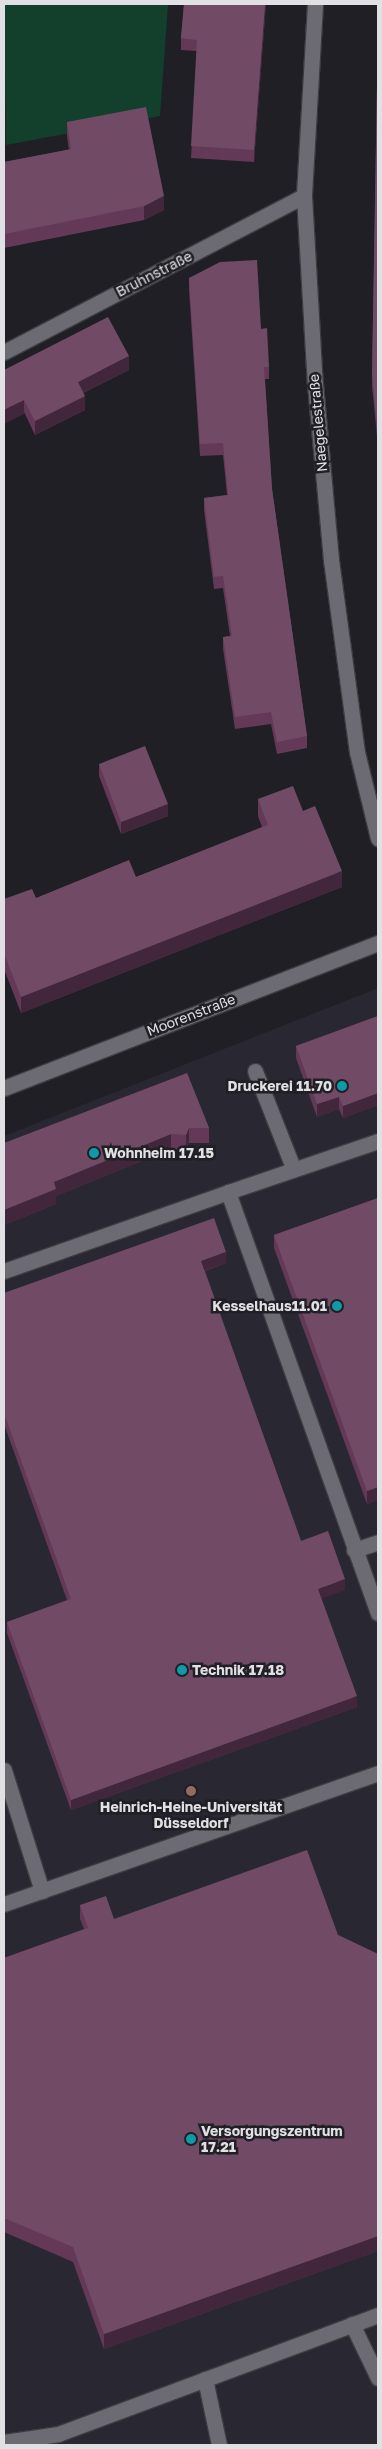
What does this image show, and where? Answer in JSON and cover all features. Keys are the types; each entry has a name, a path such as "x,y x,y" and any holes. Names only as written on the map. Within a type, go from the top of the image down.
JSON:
{"street":[{"name":"Naegelestraße","path":"315,4 304,196 331,560 357,752 378,838"},
{"name":"Bruhnstraße","path":"4,352 304,196"},
{"name":"Moorenstraße","path":"4,1088 378,943"},
{"path":"255,1071 294,1170"},
{"path":"4,1270 378,1141"},
{"path":"228,1192 378,1613"},
{"path":"354,1550 378,1542"},
{"path":"4,1770 42,1890"},
{"path":"4,1904 378,1773"},
{"path":"4,2442 59,2439 205,2379 378,2315"},
{"path":"352,2324 378,2378"},
{"path":"205,2379 219,2445"}],"shaded area":[{"name":"Heinrich-Heine-Universität Düsseldorf","path":"378,988 378,2445 4,2445 4,1136"}],"green space":[{"path":"4,4 168,4 160,116 6,145"}],"building":[{"path":"184,4 265,4 254,150 191,146 197,40 181,38"},
{"path":"378,26 378,435 372,374"},
{"path":"146,107 164,196 144,206 4,234 4,162 71,149 67,122"},
{"path":"257,260 261,329 267,328 269,367 264,367 272,489 307,736 277,742 271,712 235,717 223,637 232,636 223,576 214,577 204,498 228,495 223,443 200,444 189,278 220,262"},
{"path":"108,317 129,356 78,382 85,396 35,421 24,400 4,410 4,370"},
{"path":"145,746 168,804 121,822 99,764"},
{"path":"293,786 303,811 315,806 342,871 21,997 4,953 4,899 32,889 36,898 129,860 136,877 268,825 258,799"},
{"name":"Druckerei 11.70","path":"378,1016 378,1093 343,1106 339,1097 317,1104 296,1046"},
{"name":"Wohnheim 17.15","path":"187,1073 209,1128 189,1128 186,1135 171,1134 54,1182 56,1189 4,1210 4,1143"},
{"name":"Kesselhaus11.01","path":"378,1198 378,1487 367,1491 274,1235"},
{"path":"214,1218 226,1252 201,1261 301,1541 328,1531 345,1579 318,1589 357,1696 71,1800 7,1622 71,1599 4,1413 4,1293"},
{"name":"Versorgungszentrum 17.21","path":"307,1850 338,1935 378,1954 378,2236 104,2334 73,2247 4,2218 4,1958 88,1928 80,1905 106,1896 114,1919"}],"place":[{"name":"Druckerei 11.70","path":"342,1086"},
{"name":"Wohnheim 17.15","path":"94,1153"},
{"name":"Kesselhaus11.01","path":"337,1306"},
{"name":"Technik 17.18","path":"182,1670"},
{"name":"Heinrich-Heine-Universität Düsseldorf","path":"191,1791"},
{"name":"Versorgungszentrum 17.21","path":"191,2139"}]}
